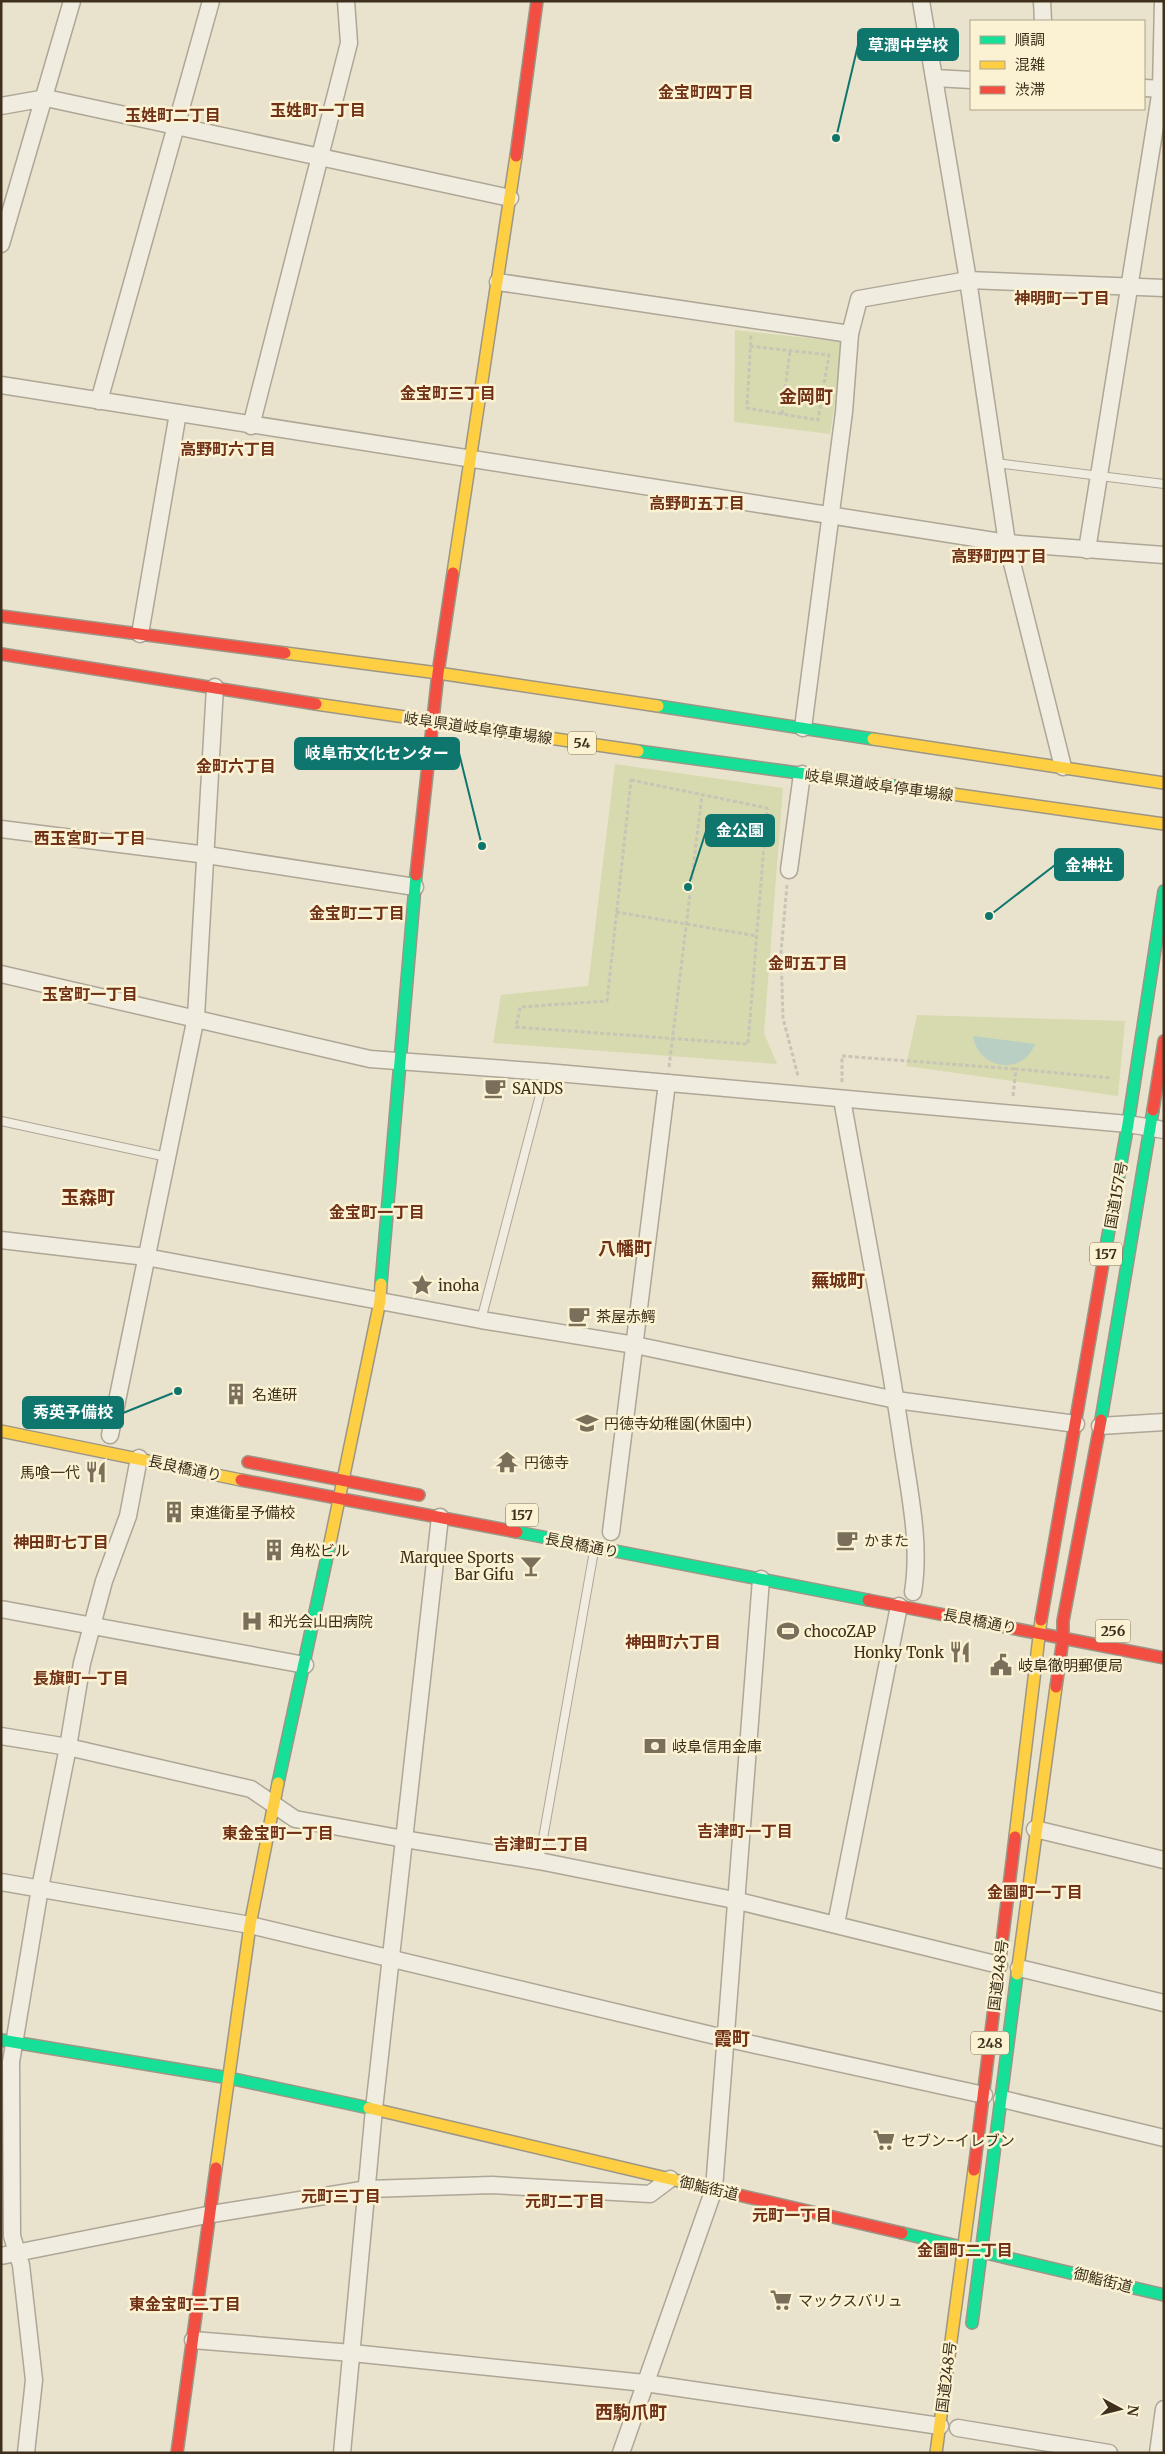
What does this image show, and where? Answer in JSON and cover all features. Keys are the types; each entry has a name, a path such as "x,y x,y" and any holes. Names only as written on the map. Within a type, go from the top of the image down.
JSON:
{"main road":[{"path":"177,2453 192,2340 212,2214 250,1925 273,1804 305,1665 341,1480 380,1301 415,887 438,673 498,282 537,1"},
{"path":"1,616 438,673 1164,783"},
{"name":"岐阜県道岐阜停車場線","path":"1,654 433,722 1164,824"},
{"name":"国道157号","path":"1038,1615 1076,1424 1128,1124 1164,891"},
{"name":"国道157号","path":"1062,1639 1068,1622 1100,1426 1156,1129 1164,1042"},
{"name":"長良橋通り","path":"1,1431 337,1500 440,1517 1039,1632 1062,1639 1164,1658"},
{"name":"長良橋通り","path":"235,1460 428,1497"},
{"path":"1038,1615 1068,1622"},
{"name":"国道248号","path":"936,2453 1000,1965 1039,1632 1038,1615"},
{"name":"国道248号","path":"970,2340 1020,1968 1035,1829 1062,1639"},
{"path":"8,2041 229,2078 374,2109 670,2179"},
{"name":"御鮨街道","path":"670,2179 1164,2295"}],"street":[{"path":"1,244 46,98 72,1"},
{"path":"98,401 211,1"},
{"path":"251,426 349,43 346,1"},
{"path":"921,1 968,280 1007,543 1063,767"},
{"path":"1042,1 1043,20"},
{"path":"1087,550 1128,286 1163,89 1163,1"},
{"path":"935,78 970,80"},
{"path":"1145,88 1163,89"},
{"path":"1,106 46,98 510,198"},
{"path":"803,728 829,514 844,412 850,334 859,300 968,280 1164,288"},
{"path":"498,282 850,334"},
{"path":"1,385 251,426 1007,543 1164,555"},
{"path":"140,634 178,413"},
{"path":"110,1436 196,1017 207,855 215,687"},
{"path":"789,870 802,774"},
{"path":"1,829 207,855 415,887"},
{"path":"1,974 196,1017 370,1059 546,1072 1128,1124 1156,1129"},
{"path":"611,1532 668,1083"},
{"path":"842,1099 896,1400 913,1517 916,1572 913,1592"},
{"path":"1,1240 146,1257 481,1320 635,1345 896,1400 1076,1424"},
{"path":"1100,1426 1164,1422"},
{"path":"26,2453 34,2380 20,2265 9,2254 12,2236 7,2153 11,2062 8,2041 68,1747 82,1663 104,1581 128,1516 139,1458"},
{"path":"342,2453 374,2109 440,1517"},
{"path":"622,2453 714,2189 734,1900 761,1579"},
{"path":"836,1924 898,1606"},
{"path":"1,1609 305,1665"},
{"path":"1,1736 68,1747 251,1790 295,1818 404,1840 539,1861 734,1900 1000,1965"},
{"path":"1035,1829 1164,1860"},
{"path":"1,1882 250,1925 724,2038 984,2095"},
{"path":"1020,1968 1164,2003"},
{"path":"1002,2100 1164,2138"},
{"name":"御鮨街道","path":"9,2254 212,2214 368,2189 492,2185 650,2194 670,2179"},
{"path":"192,2340 352,2353 645,2383 940,2426"},
{"path":"1158,2453 1164,2409"},
{"path":"958,2428 1109,2453"}],"lane":[{"path":"996,463 1164,484"},
{"path":"481,1320 546,1072"},
{"path":"1,1121 167,1157"},
{"path":"539,1861 595,1547"}],"path":[{"path":"750,346 790,351 830,355 818,420 747,408 752,320"},
{"path":"782,414 790,351"},
{"path":"631,780 702,795 767,808 748,1044 516,1027 520,1007 607,1001 631,780"},
{"path":"668,1083 702,795"},
{"path":"789,870 780,952 783,1018 803,1095"},
{"path":"616,912 757,936"},
{"path":"842,1099 842,1056 1134,1080"},
{"path":"1011,1114 1016,1069"}],"green space":[{"path":"735,330 844,342 830,434 734,422"},
{"path":"615,764 783,788 764,1033 777,1064 493,1043 501,995 588,986"},
{"path":"917,1015 1125,1021 1118,1096 906,1066"}],"shaded area":[{"path":"973,1036 1035,1044 1029,1054 1021,1061 1011,1065 1001,1065 991,1062 983,1056"}],"traffic: fast":[{"path":"658,706 873,739"},
{"path":"638,751 945,793"},
{"path":"381,1284 416,875"},
{"path":"1105,1252 1128,1124 1164,891"},
{"path":"1101,1420 1153,1110"},
{"path":"517,1532 868,1600"},
{"path":"278,1783 330,1543"},
{"path":"972,2323 1017,1974"},
{"path":"1,2040 229,2078 369,2108"},
{"path":"902,2233 1164,2295"}],"traffic: slow":[{"path":"453,573 516,156"},
{"path":"285,653 438,673 658,706"},
{"path":"316,704 638,751"},
{"path":"873,739 1164,783"},
{"path":"945,793 1164,824"},
{"path":"330,1543 380,1301 381,1284"},
{"path":"1,1431 241,1480"},
{"path":"1015,1837 1041,1620"},
{"path":"1017,1974 1056,1687"},
{"path":"216,2168 250,1925 278,1783"},
{"path":"369,2108 717,2190"},
{"path":"936,2453 974,2170"}],"traffic: jam":[{"path":"516,156 537,1"},
{"path":"416,875 438,673 453,573"},
{"path":"1,616 285,653"},
{"path":"1,654 316,704"},
{"path":"1153,1110 1164,1041"},
{"path":"1041,1620 1105,1252"},
{"path":"1056,1687 1063,1639 1063,1621 1101,1420"},
{"path":"248,1462 419,1495"},
{"path":"241,1480 517,1532"},
{"path":"868,1600 1164,1658"},
{"path":"974,2170 1015,1837"},
{"path":"177,2453 216,2168"},
{"path":"717,2190 902,2233"}],"place":[{"name":"草潤中学校","path":"836,138"},
{"name":"岐阜市文化センター","path":"482,846"},
{"name":"金公園","path":"688,887"},
{"name":"金神社","path":"989,916"},
{"name":"SANDS","path":"495,1088"},
{"name":"inoha","path":"422,1285"},
{"name":"茶屋赤鰐","path":"579,1316"},
{"name":"秀英予備校","path":"178,1391"},
{"name":"名進研","path":"236,1394"},
{"name":"円徳寺幼稚園(休園中)","path":"587,1423"},
{"name":"円徳寺","path":"507,1462"},
{"name":"馬喰一代","path":"96,1472"},
{"name":"東進衛星予備校","path":"174,1512"},
{"name":"かまた","path":"847,1540"},
{"name":"角松ビル","path":"274,1550"},
{"name":"Marquee Sports Bar Gifu","path":"531,1566"},
{"name":"和光会山田病院","path":"252,1621"},
{"name":"chocoZAP","path":"788,1631"},
{"name":"Honky Tonk","path":"960,1652"},
{"name":"岐阜徹明郵便局","path":"1001,1665"},
{"name":"岐阜信用金庫","path":"655,1746"},
{"name":"セブン-イレブン","path":"884,2140"},
{"name":"マックスバリュ","path":"781,2300"}],"district":[{"name":"金宝町四丁目","path":"706,92"},
{"name":"玉姓町一丁目","path":"318,110"},
{"name":"玉姓町二丁目","path":"173,115"},
{"name":"神明町一丁目","path":"1062,298"},
{"name":"金宝町三丁目","path":"448,393"},
{"name":"金岡町","path":"806,396"},
{"name":"高野町六丁目","path":"228,449"},
{"name":"高野町五丁目","path":"697,503"},
{"name":"高野町四丁目","path":"999,556"},
{"name":"金町六丁目","path":"236,766"},
{"name":"西玉宮町一丁目","path":"90,838"},
{"name":"金宝町二丁目","path":"357,913"},
{"name":"金町五丁目","path":"808,963"},
{"name":"玉宮町一丁目","path":"90,994"},
{"name":"玉森町","path":"88,1197"},
{"name":"金宝町一丁目","path":"377,1212"},
{"name":"八幡町","path":"625,1248"},
{"name":"蕪城町","path":"838,1280"},
{"name":"神田町七丁目","path":"61,1542"},
{"name":"神田町六丁目","path":"673,1642"},
{"name":"長旗町一丁目","path":"81,1678"},
{"name":"吉津町一丁目","path":"745,1831"},
{"name":"東金宝町一丁目","path":"278,1833"},
{"name":"吉津町二丁目","path":"541,1844"},
{"name":"金園町一丁目","path":"1035,1892"},
{"name":"霞町","path":"732,2038"},
{"name":"元町三丁目","path":"341,2196"},
{"name":"元町二丁目","path":"565,2201"},
{"name":"元町一丁目","path":"792,2215"},
{"name":"金園町二丁目","path":"965,2250"},
{"name":"東金宝町二丁目","path":"185,2304"},
{"name":"西駒爪町","path":"631,2412"}]}
